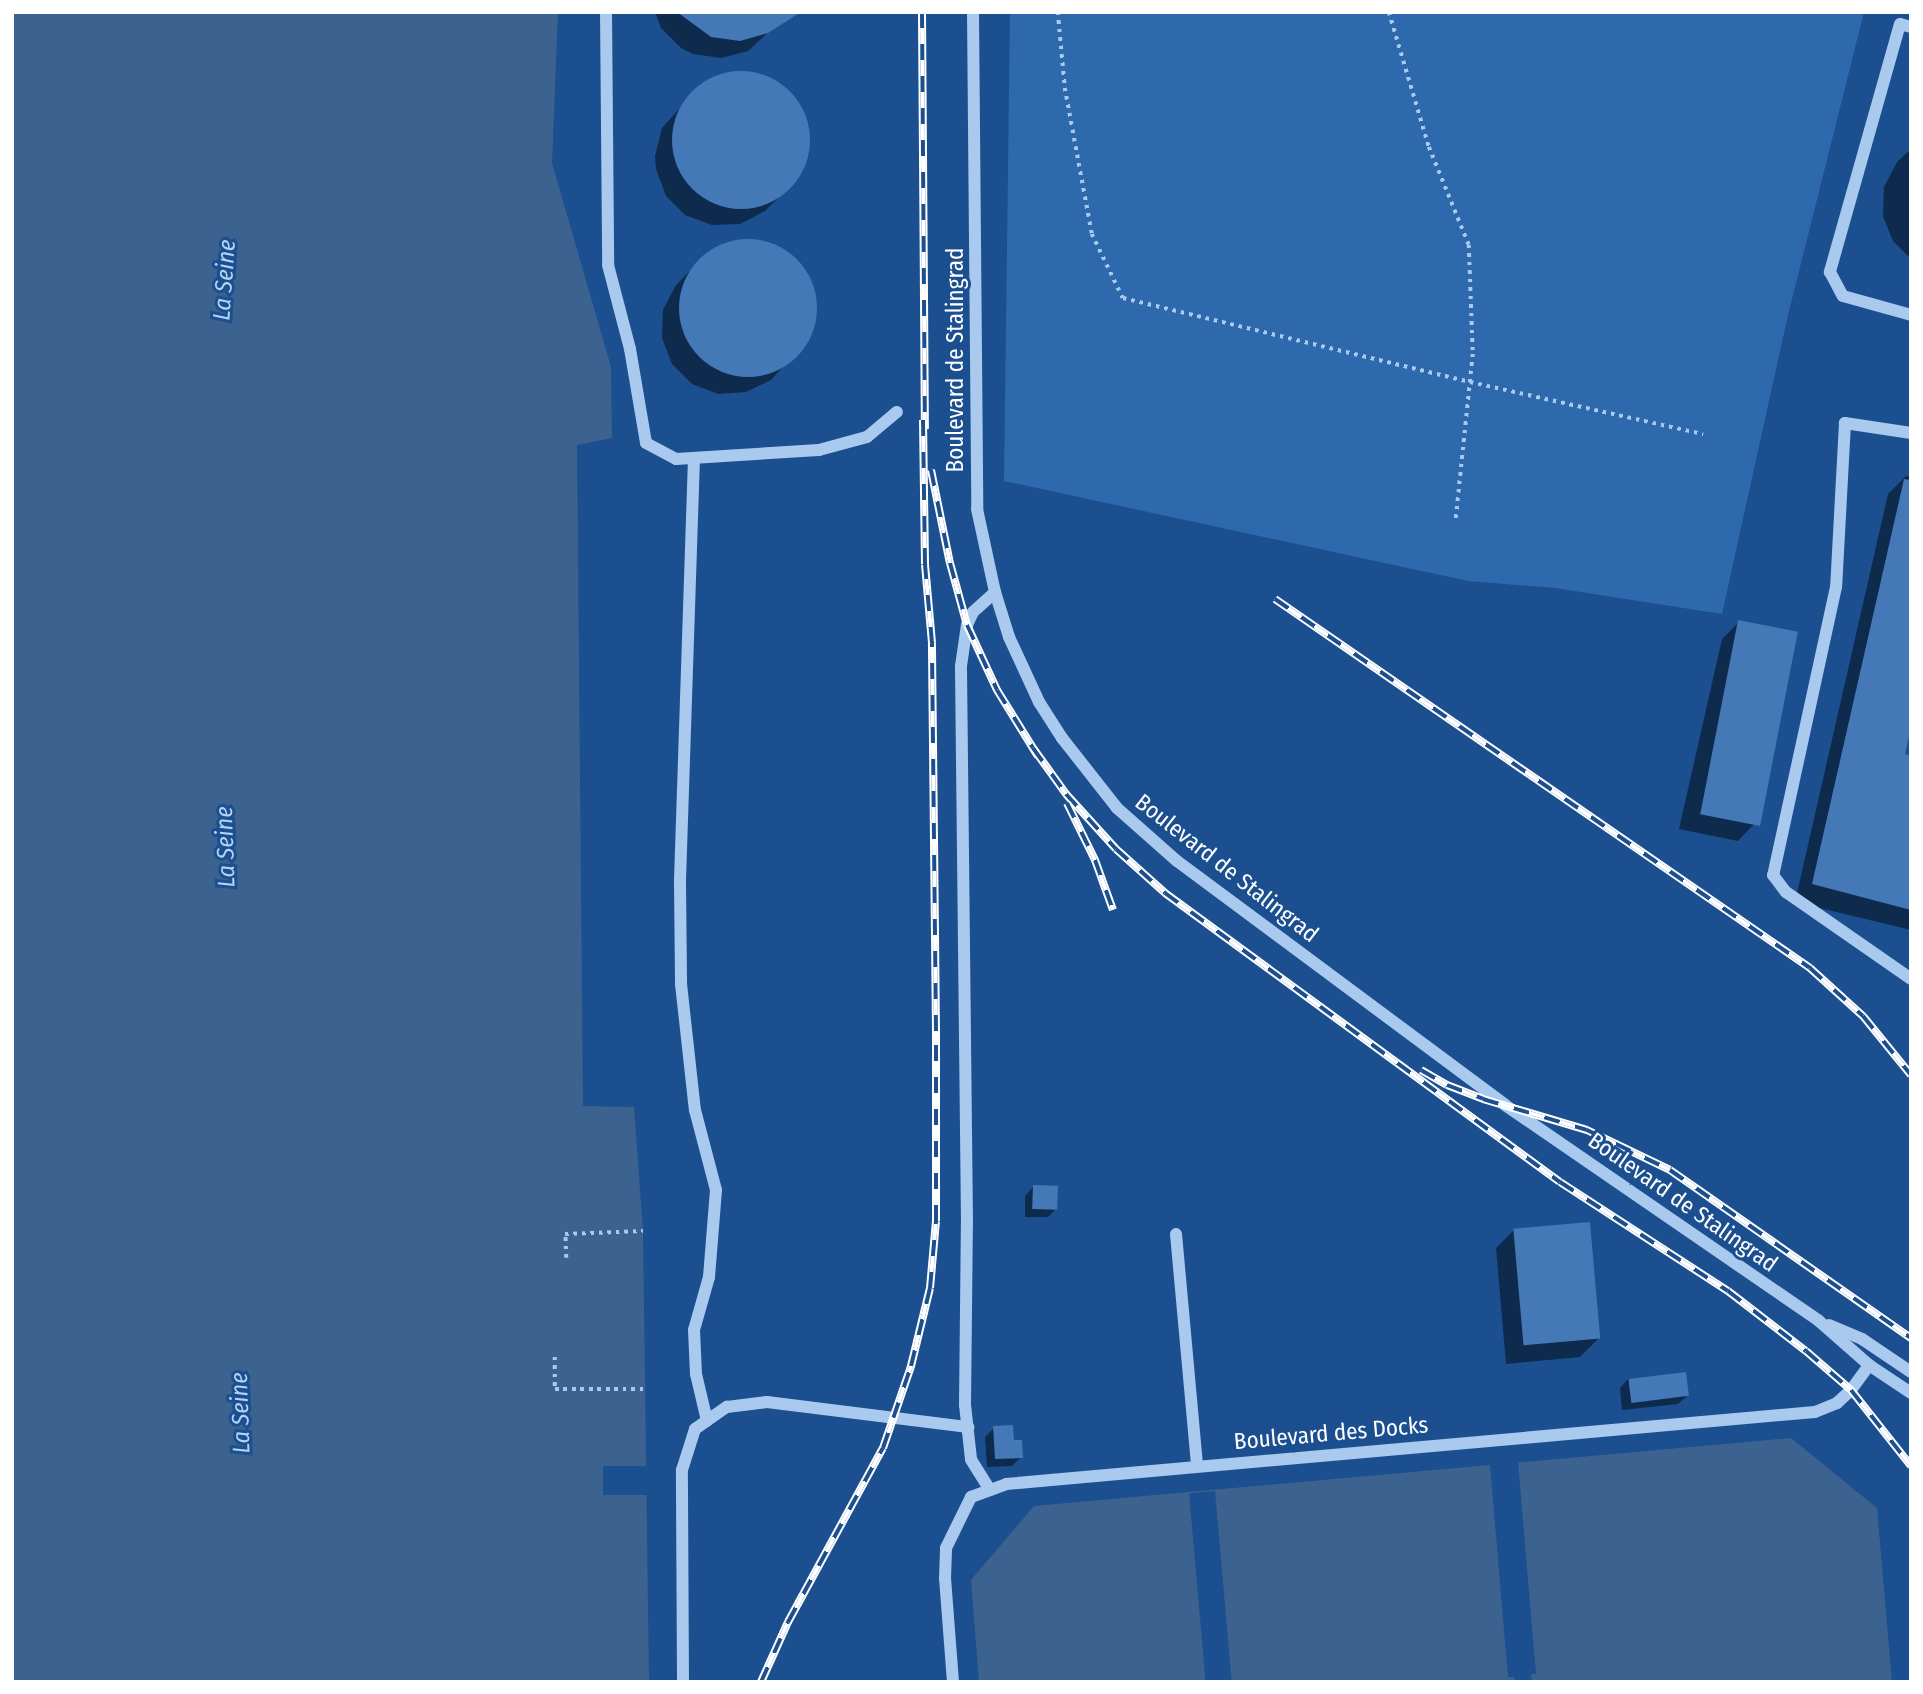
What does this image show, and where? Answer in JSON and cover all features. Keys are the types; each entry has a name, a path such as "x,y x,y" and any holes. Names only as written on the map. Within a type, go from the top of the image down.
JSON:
{"street":[{"path":"606,12 608,265 630,349 638,411 646,443 676,459 819,450 867,437 897,412"},
{"name":"Boulevard de Stalingrad","path":"973,12 977,509 995,592 1009,637 1039,702 1088,775 1140,830 1505,1105 1819,1321 1869,1365 1911,1393"},
{"path":"1911,27 1900,24 1830,271 1843,296 1911,315"},
{"path":"1911,433 1845,423 1836,587 1773,875 1786,892 1911,979"},
{"path":"694,458 680,883 681,971 695,1110 716,1190 709,1277 694,1331 696,1374 707,1421"},
{"path":"990,1490 971,1459 965,1405 967,1223 961,666 967,625 973,611 995,592"},
{"path":"1176,1234 1197,1466"},
{"name":"Boulevard de Stalingrad","path":"1819,1321 1862,1339 1911,1372"},
{"name":"Boulevard des Docks","path":"953,1682 945,1578 946,1548 971,1497 990,1490 1006,1485 1197,1466 1815,1412 1837,1403 1852,1390 1869,1365"},
{"path":"682,1682 682,1470 695,1429 727,1407 767,1402 968,1427"}],"path":[{"path":"1058,12 1065,88 1091,234 1123,298 1471,382 1703,434"},
{"path":"1389,12 1429,147 1469,245 1474,354 1456,518"},
{"path":"566,1258 565,1234 643,1231"},
{"path":"555,1357 555,1389 645,1389"}],"shaded area":[{"path":"1010,12 1864,12 1788,315 1722,614 1555,588 1468,581 1004,481"}],"water":[{"name":"La Seine","path":"12,12 558,12 552,163 611,367 612,438 577,445 583,1106 634,1107 643,1231 649,1682 12,1682"},
{"path":"1791,1438 1877,1508 1892,1682 979,1682 971,1580 1034,1506"}],"pier":[{"path":"1518,1462 1536,1674 1531,1674 1532,1682 1515,1682 1514,1677 1508,1677 1490,1465"},
{"path":"603,1466 647,1466 647,1495 603,1495"},
{"path":"1215,1491 1232,1682 1206,1682 1189,1493"}],"building":[{"path":"677,12 801,12 768,33 740,41 711,37"},
{"path":"741,71 767,76 790,91 805,114 810,140 805,166 790,189 767,204 741,209 715,204 692,189 677,166 672,140 677,114 692,91 715,76"},
{"path":"748,239 774,244 797,259 812,282 817,308 812,334 797,357 774,372 748,377 722,372 699,357 684,334 679,308 684,282 699,259 722,244"},
{"path":"1904,479 1911,480 1911,728 1905,754 1911,756 1911,910 1812,884"},
{"path":"1738,620 1798,632 1760,826 1700,814"},
{"path":"1033,1185 1058,1186 1057,1210 1032,1209"},
{"path":"1590,1222 1600,1339 1523,1345 1513,1229"},
{"path":"1686,1372 1689,1396 1631,1403 1628,1379"},
{"path":"1013,1425 1014,1440 1022,1440 1023,1458 995,1459 993,1426"}],"railway":[{"path":"922,12 925,429"},
{"path":"761,1682 788,1622 883,1448 911,1366 930,1288 936,1221 936,1031 932,643 925,564 923,420"},
{"path":"931,470 950,563 967,625 997,690 1038,756"},
{"path":"1275,599 1810,968 1863,1016 1911,1075"},
{"path":"1033,748 1066,794 1116,849 1165,893 1560,1182 1728,1291 1806,1351 1851,1390 1911,1466"},
{"path":"1067,803 1095,860 1113,910"},
{"path":"1421,1070 1447,1085 1483,1099 1587,1130 1670,1170 1911,1338"}]}
